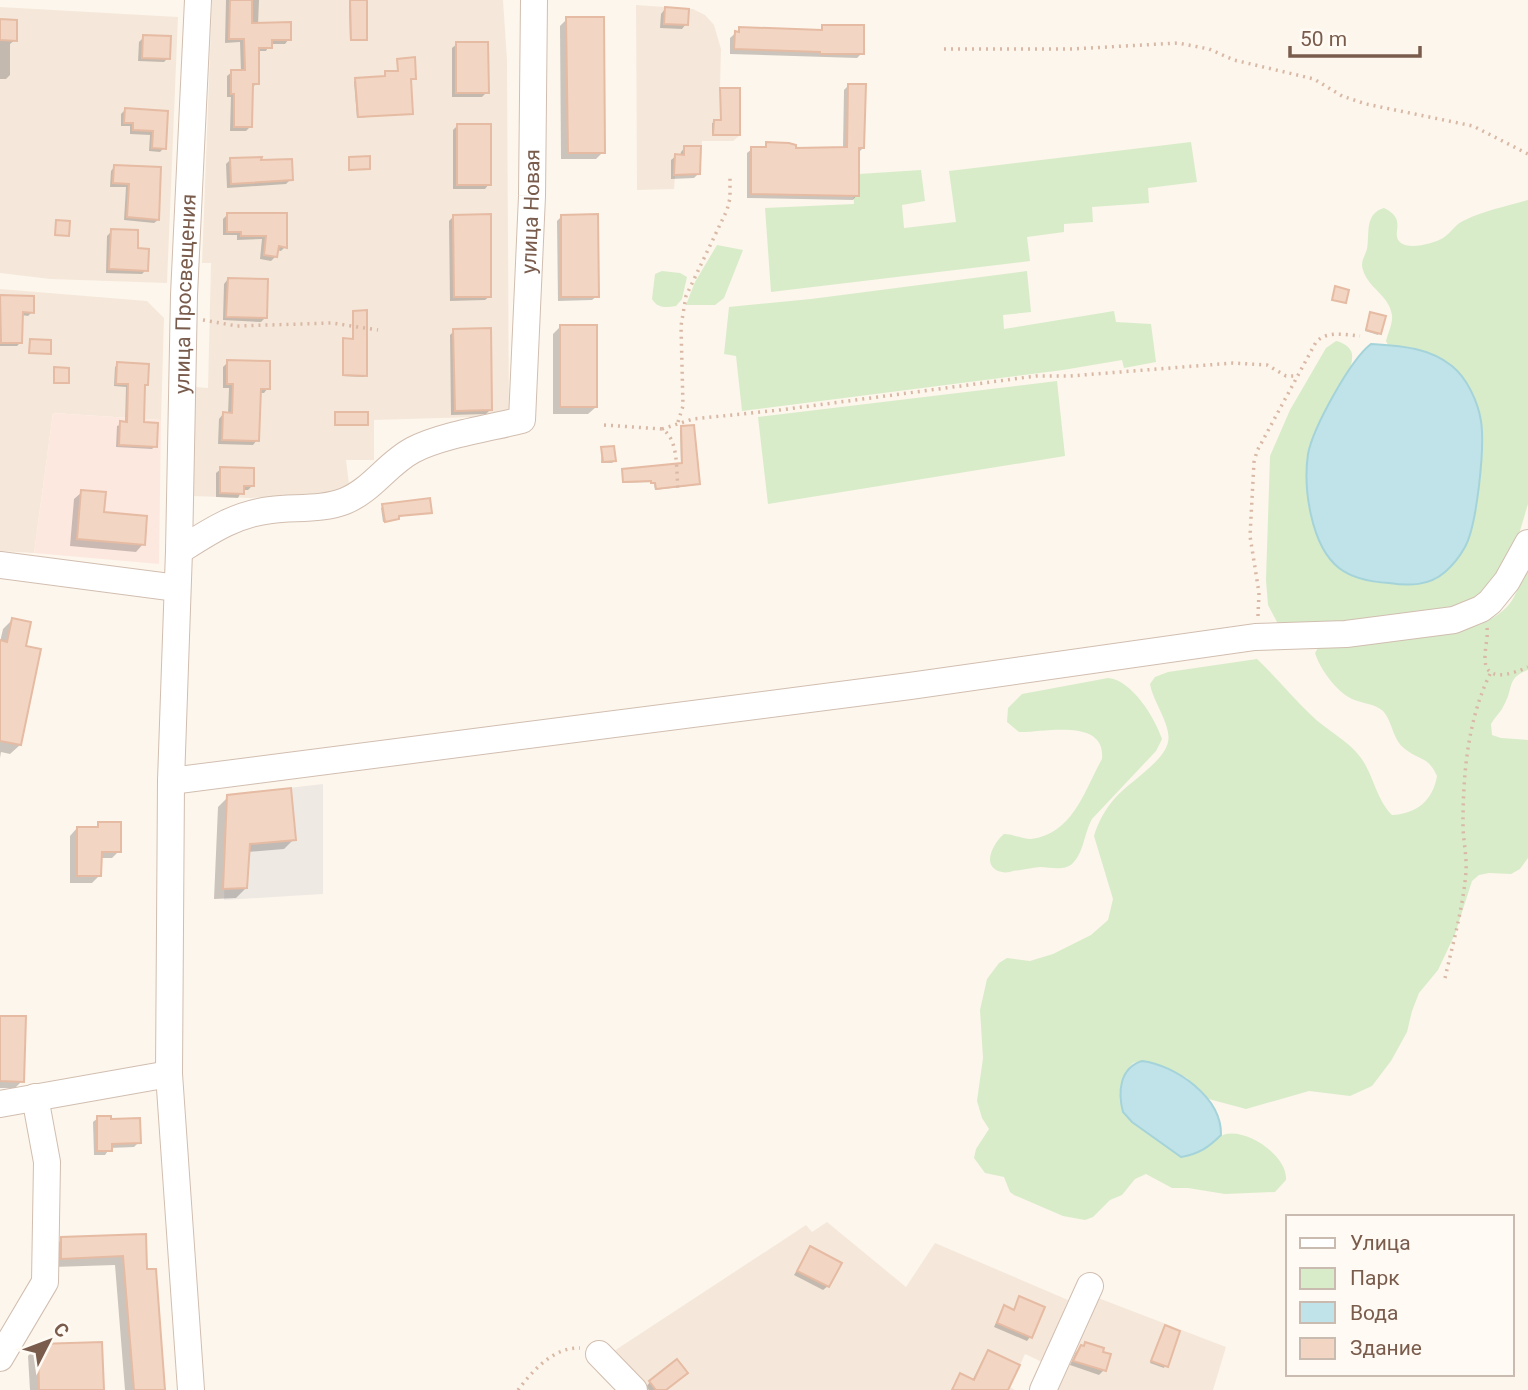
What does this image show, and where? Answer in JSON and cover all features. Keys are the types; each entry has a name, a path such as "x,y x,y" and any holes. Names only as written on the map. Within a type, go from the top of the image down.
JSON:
{"street":[{"name":"улица Просвещения","path":"191,1390 169,1074 170,781 184,315 198,0"},
{"name":"улица Новая","path":"179,551 240,516 270,510 334,505 345,501 357,495 414,449 522,420 532,196 534,0"},
{"path":"170,781 910,686 1255,637 1346,634 1454,620 1481,609 1490,602 1507,581 1528,543"},
{"path":"0,565 177,588"},
{"path":"0,1104 169,1074"},
{"path":"0,1358 45,1282 47,1162 35,1097"},
{"path":"1043,1390 1090,1286"},
{"path":"599,1354 634,1390"}],"path":[{"path":"944,48 1072,49 1178,43 1209,49 1234,60 1314,79 1342,96 1366,104 1473,126 1528,154"},
{"path":"677,424 683,406 683,308 686,296 727,210 730,177"},
{"path":"184,315 237,326 332,323 378,330"},
{"path":"1255,637 1259,593 1250,536 1257,451 1316,342 1322,336 1360,336"},
{"path":"604,425 662,429 693,419 832,404 1036,376 1069,376 1233,363 1268,365 1286,376 1298,376"},
{"path":"662,429 673,442 678,488"},
{"path":"1481,609 1486,618 1488,635 1485,665 1500,676 1528,667"},
{"path":"1445,978 1466,870 1463,826 1464,772 1482,690 1491,672"},
{"path":"518,1390 550,1357 568,1347 584,1348 599,1354"}],"shaded area":[{"path":"212,0 503,0 507,60 509,416 374,420 374,460 346,460 349,484 326,494 250,498 191,496 195,387 208,388 211,263 202,263"},
{"path":"636,5 693,9 705,15 714,25 721,49 720,88 734,88 739,98 740,135 733,141 702,141 700,174 675,176 674,189 637,190"},
{"path":"0,7 178,17 167,283 50,279 0,273"},
{"path":"0,289 147,301 164,318 161,420 53,413 34,553 0,551"},
{"path":"53,413 161,420 159,564 34,553"},
{"path":"323,784 323,894 224,900 227,795"},
{"path":"827,1222 906,1287 935,1243 1068,1300 1042,1362 1025,1354 1010,1387 1015,1390 646,1390 614,1351 806,1225 812,1232"},
{"path":"1093,1296 1226,1347 1213,1390 1050,1390"}],"green space":[{"path":"1191,142 1197,182 1148,188 1149,203 1092,207 1093,222 1064,224 1064,232 1027,237 1030,261 771,292 765,208 854,204 853,185 859,174 921,170 925,201 902,205 904,228 956,222 949,171"},
{"path":"1528,200 1528,504 1513,554 1478,601 1454,612 1296,627 1281,625 1268,605 1266,580 1270,456 1290,410 1326,348 1336,341 1350,349 1352,361 1309,451 1373,582 1417,585 1414,348 1388,345 1386,341 1392,318 1390,308 1369,282 1362,267 1373,215 1384,208 1391,213 1396,217 1397,235 1401,243 1416,246 1439,240 1458,224 1472,217"},
{"path":"717,245 743,250 724,298 715,305 686,305 695,282"},
{"path":"662,271 680,273 687,277 682,299 676,306 662,307 652,299 655,274"},
{"path":"1027,271 1031,312 1003,315 1004,329 1114,311 1116,322 1151,324 1156,362 1124,368 1122,360 742,411 736,356 724,354 729,307"},
{"path":"1057,381 1065,456 768,504 758,417"},
{"path":"1528,557 1528,670 1513,680 1503,708 1491,724 1492,735 1528,740 1528,858 1520,869 1511,874 1489,873 1479,875 1472,881 1455,934 1438,970 1419,993 1407,1032 1391,1061 1372,1086 1350,1096 1309,1091 1246,1109 1205,1098 1187,1078 1155,1063 1133,1063 1125,1072 1132,1122 1145,1131 1218,1138 1226,1134 1248,1137 1270,1151 1284,1170 1286,1180 1275,1192 1225,1194 1172,1188 1146,1174 1135,1179 1122,1195 1110,1200 1093,1217 1085,1220 1063,1216 1014,1195 1004,1177 985,1173 974,1158 976,1149 989,1129 982,1118 977,1101 983,1058 980,1010 987,979 999,963 1007,958 1030,961 1053,954 1091,935 1108,920 1113,899 1094,836 1100,820 1112,802 1160,757 1168,742 1165,721 1150,684 1155,677 1168,672 1257,659 1311,715 1356,752 1382,802 1392,815 1409,812 1428,799 1437,776 1434,770 1427,762 1401,745 1383,711 1376,706 1352,699 1340,691 1315,653 1320,644 1479,625 1492,619 1508,606 1517,590"},
{"path":"1108,678 1126,685 1148,711 1162,739 1156,751 1092,819 1079,854 1072,864 1062,868 1040,867 1006,872 995,870 990,861 1000,838 1004,834 1031,839 1057,829 1076,809 1102,759 1101,746 1094,737 1084,732 1019,732 1007,722 1008,708 1022,694"}],"water":[{"path":"1371,344 1423,351 1443,360 1462,377 1480,414 1481,466 1469,536 1463,550 1450,567 1439,577 1418,584 1376,582 1344,572 1329,558 1311,516 1307,468 1311,442 1343,379"},
{"path":"1142,1061 1168,1069 1194,1085 1214,1108 1221,1135 1203,1149 1181,1157 1132,1122 1123,1112 1122,1082 1129,1069"}],"building":[{"path":"230,0 252,0 252,23 291,22 291,40 272,40 272,48 259,48 259,84 253,84 252,127 234,127 231,70 245,70 244,39 229,39"},
{"path":"350,0 367,0 367,40 351,40"},
{"path":"665,7 689,9 688,25 664,24"},
{"path":"566,17 604,17 605,153 568,153"},
{"path":"0,19 17,20 17,41 0,40"},
{"path":"822,25 864,25 864,54 734,49 735,31 739,32 739,27 822,30"},
{"path":"143,35 171,36 170,59 142,58"},
{"path":"456,42 488,42 489,93 456,93"},
{"path":"415,57 416,79 411,79 413,114 358,117 355,78 385,76 385,71 398,71 397,59"},
{"path":"848,84 866,84 864,148 859,148 859,196 751,194 751,147 766,147 766,142 789,143 796,145 796,148 847,147"},
{"path":"720,88 740,88 740,135 713,135 714,120 721,120"},
{"path":"125,108 168,111 166,149 152,148 153,131 133,130 133,123 124,123"},
{"path":"457,124 491,124 491,185 457,185"},
{"path":"684,146 701,146 700,174 674,175 675,154 684,155"},
{"path":"370,156 370,169 349,170 349,157"},
{"path":"262,157 261,160 292,159 293,180 231,184 230,158"},
{"path":"114,165 161,167 159,220 127,217 129,184 113,183"},
{"path":"227,213 287,213 287,248 279,246 277,257 264,255 266,236 241,236 241,232 227,232"},
{"path":"491,214 491,297 454,297 453,215"},
{"path":"598,214 599,297 561,297 561,215"},
{"path":"56,220 70,221 69,236 55,235"},
{"path":"111,229 138,230 138,248 149,249 148,271 109,269"},
{"path":"228,278 268,279 267,318 226,317"},
{"path":"1335,286 1349,290 1346,303 1332,300"},
{"path":"0,295 34,296 34,313 23,312 22,343 1,343"},
{"path":"367,310 367,376 343,375 343,338 353,339 353,311"},
{"path":"1370,312 1386,316 1381,334 1366,330"},
{"path":"560,325 597,325 597,407 560,407"},
{"path":"491,328 492,410 455,411 453,329"},
{"path":"30,339 51,340 51,354 29,353"},
{"path":"227,360 270,361 270,389 261,389 259,441 222,440 223,412 232,413 233,384 227,384"},
{"path":"117,362 149,364 148,385 145,385 144,422 158,423 157,447 119,445 120,421 127,422 128,384 116,384"},
{"path":"54,367 69,368 69,383 54,383"},
{"path":"335,412 368,412 368,425 335,425"},
{"path":"694,425 700,484 656,489 655,483 651,481 623,482 622,469 682,463 681,426"},
{"path":"614,446 616,461 603,462 601,447"},
{"path":"220,467 254,468 254,486 244,486 244,494 220,493"},
{"path":"81,490 106,492 104,512 147,516 145,545 77,539"},
{"path":"430,498 432,513 399,516 399,519 385,522 382,504"},
{"path":"12,618 31,622 26,646 41,649 21,745 0,741 0,640 7,642"},
{"path":"291,788 296,840 250,844 247,888 223,889 227,795"},
{"path":"98,822 121,822 121,852 102,852 101,876 77,876 77,827 98,827"},
{"path":"0,1016 26,1016 24,1082 0,1081"},
{"path":"97,1116 111,1116 111,1119 140,1118 141,1143 112,1144 112,1151 97,1151"},
{"path":"146,1234 147,1269 156,1269 165,1390 134,1390 123,1256 61,1259 61,1237"},
{"path":"810,1246 842,1263 829,1287 797,1271"},
{"path":"1019,1296 1045,1307 1032,1338 997,1323 1004,1305 1014,1310"},
{"path":"1165,1325 1180,1331 1168,1367 1151,1361"},
{"path":"102,1342 104,1390 39,1390 38,1344"},
{"path":"1085,1342 1104,1348 1103,1352 1111,1354 1106,1371 1073,1361"},
{"path":"988,1350 1020,1365 1008,1390 952,1390 960,1373 974,1380"},
{"path":"677,1359 688,1373 666,1390 656,1390 649,1381"}]}
